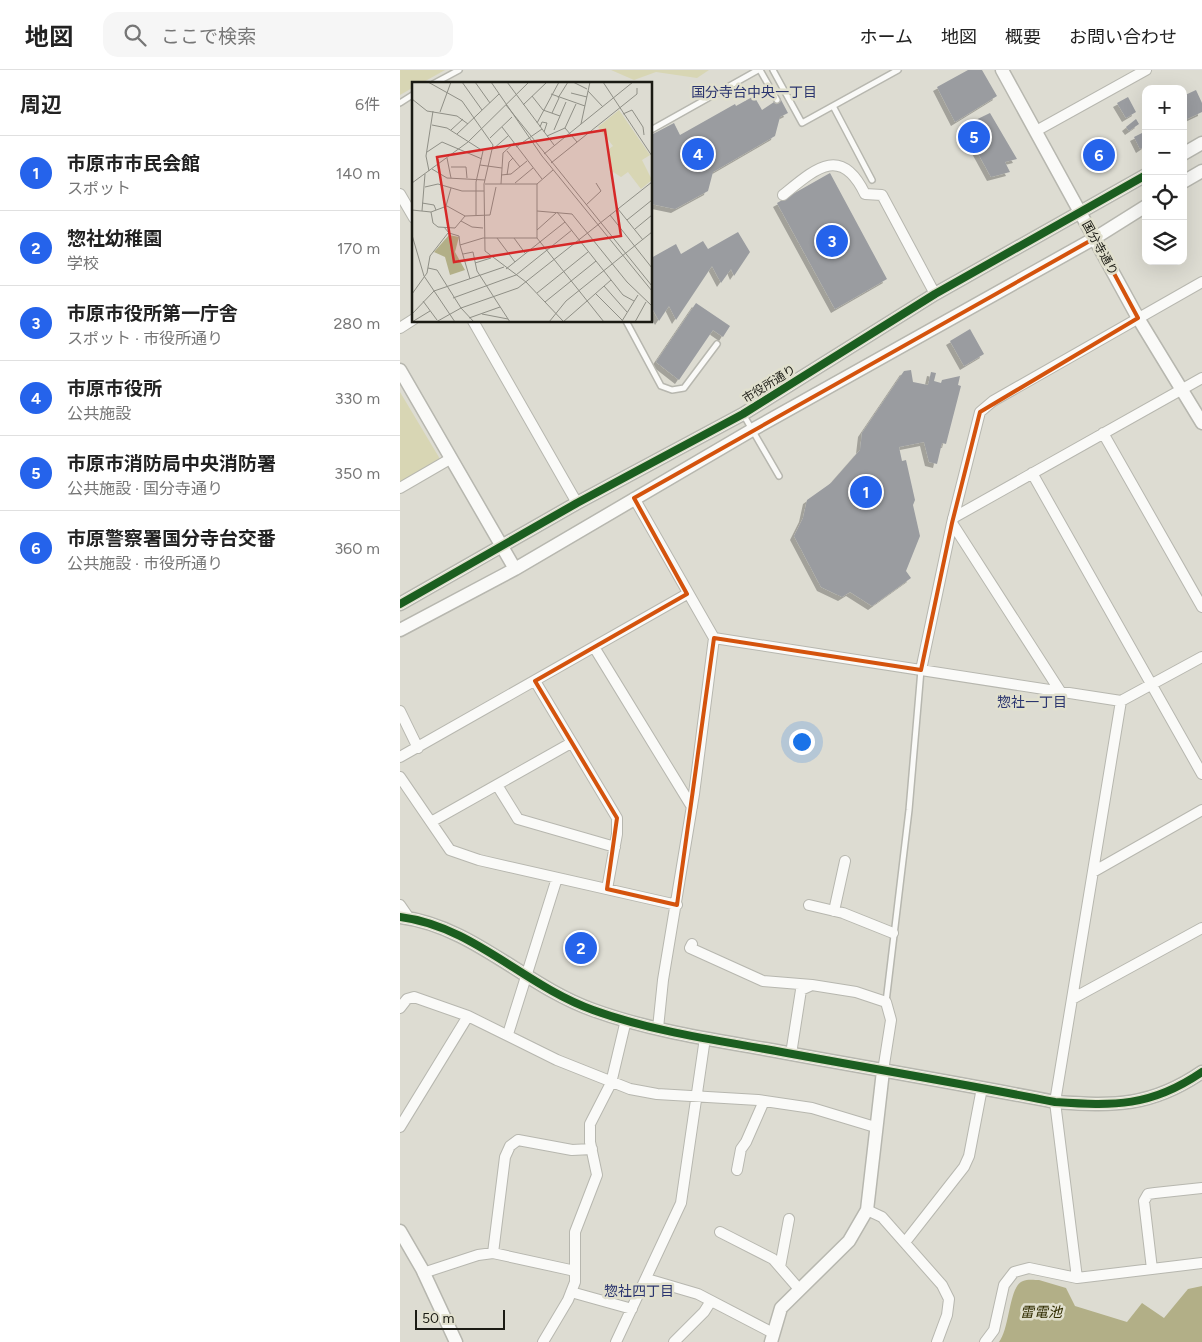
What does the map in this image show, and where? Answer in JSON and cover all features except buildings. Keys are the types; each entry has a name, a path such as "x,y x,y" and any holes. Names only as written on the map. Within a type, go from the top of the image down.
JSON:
{"street":[{"name":"国分寺通り","path":"1002,70 1138,318 1202,423"},
{"path":"1036,131 1146,70"},
{"path":"1187,152 1202,144"},
{"path":"783,195 810,173 830,164 848,169 859,181 865,194 882,195 935,294"},
{"path":"1187,180 1202,171"},
{"name":"市役所通り","path":"400,604 577,503 743,414 935,294 1142,177"},
{"path":"400,194 412,215"},
{"path":"400,630 515,568 752,430 1095,238 1142,209"},
{"path":"921,670 953,520 980,412 993,401 1202,282"},
{"path":"400,328 412,320"},
{"path":"474,322 577,503"},
{"path":"400,370 515,568"},
{"path":"953,520 1202,378"},
{"path":"1103,434 1202,607"},
{"path":"400,488 450,459"},
{"path":"1032,474 1202,774"},
{"path":"634,498 687,594 714,638 692,807 663,980 658,1028"},
{"path":"953,520 1060,691"},
{"path":"400,757 687,594"},
{"path":"714,638 1121,700 1202,656"},
{"path":"594,647 692,807"},
{"path":"535,681 617,818 615,847 607,889"},
{"path":"1077,1278 1055,1102 1121,700"},
{"path":"400,711 418,748"},
{"path":"432,822 571,743"},
{"path":"400,777 450,850 479,860 677,905"},
{"path":"497,785 518,819 615,847"},
{"path":"1093,872 1202,810"},
{"path":"834,911 845,861"},
{"path":"508,1034 557,878"},
{"path":"400,904 404,918 418,920 476,944 525,976 592,1010 658,1028 705,1038 1055,1102 1108,1106 1152,1099 1202,1072"},
{"path":"809,905 834,911 893,933"},
{"path":"1072,1000 1202,928"},
{"path":"647,1279 678,1287 711,1301 772,1338 781,1308 849,1241 867,1210 875,1127 891,1020 886,1002 856,992 812,985 763,981 690,948 692,944"},
{"path":"791,1054 801,990 812,985"},
{"path":"400,1008 407,999 414,997 468,1016 508,1034 557,1060 611,1083 657,1094 764,1101 812,1108 875,1127"},
{"path":"400,1127 468,1016"},
{"path":"543,1342 571,1292 575,1270 575,1232 597,1175 592,1150 590,1124 611,1083 626,1020"},
{"path":"616,1342 681,1203 698,1097 705,1038"},
{"path":"906,1241 964,1167 969,1156 982,1088"},
{"path":"737,1170 741,1149 764,1101"},
{"path":"493,1254 505,1157 510,1146 518,1140 572,1150 592,1150"},
{"path":"1152,1269 1144,1201 1148,1194 1202,1188"},
{"path":"867,1210 882,1217 906,1241 942,1285 949,1299 947,1315 937,1342"},
{"path":"780,1267 789,1219"},
{"path":"400,1231 423,1273 456,1342"},
{"path":"720,1232 773,1259 799,1289"},
{"path":"423,1273 478,1255 493,1254 575,1270"},
{"path":"984,1342 994,1330 1004,1285 1014,1272 1029,1268 1077,1278 1202,1263"},
{"path":"571,1292 632,1310"},
{"path":"674,1342 704,1312 711,1301"}],"lane":[{"path":"437,82 459,70"},
{"path":"652,129 759,70 777,100"},
{"path":"773,70 802,123 898,70"},
{"path":"400,103 412,95"},
{"path":"833,106 872,180"},
{"path":"627,322 660,386 672,390 684,388 717,344"},
{"path":"743,414 779,476"},
{"path":"886,1002 909,810 921,670"}],"highlighted area":[{"path":"1095,238 1138,318 980,412 952,523 921,670 714,638 677,905 607,889 617,818 535,681 687,594 634,498"}],"shaded area":[{"path":"400,70 445,70 424,82 412,82 412,88 400,95"},
{"path":"611,70 709,70 697,78 656,72 634,80"},
{"path":"400,392 440,459 400,483"}],"water":[{"name":"雷電池","path":"1025,1280 1039,1280 1066,1288 1075,1306 1127,1322 1142,1303 1164,1318 1188,1289 1202,1286 1202,1342 999,1342 1003,1336 1012,1298 1018,1284"}],"cycle path":[{"path":"400,604 577,503 743,414 935,294 1142,177"},
{"path":"400,917 426,923 451,932 475,944 544,987 593,1010 635,1023 700,1038 1055,1102 1096,1104 1132,1102 1166,1092 1202,1072"}],"place":[{"name":"市原市消防局中央消防署","path":"974,137"},
{"name":"市原市役所","path":"698,154"},
{"name":"市原警察署国分寺台交番","path":"1099,155"},
{"name":"市原市役所第一庁舎","path":"832,241"},
{"name":"市原市市民会館","path":"866,492"},
{"name":"惣社幼稚園","path":"581,948"}],"district":[{"name":"国分寺台中央一丁目","path":"754,92"},
{"name":"惣社一丁目","path":"1032,702"},
{"name":"惣社四丁目","path":"639,1291"}]}
